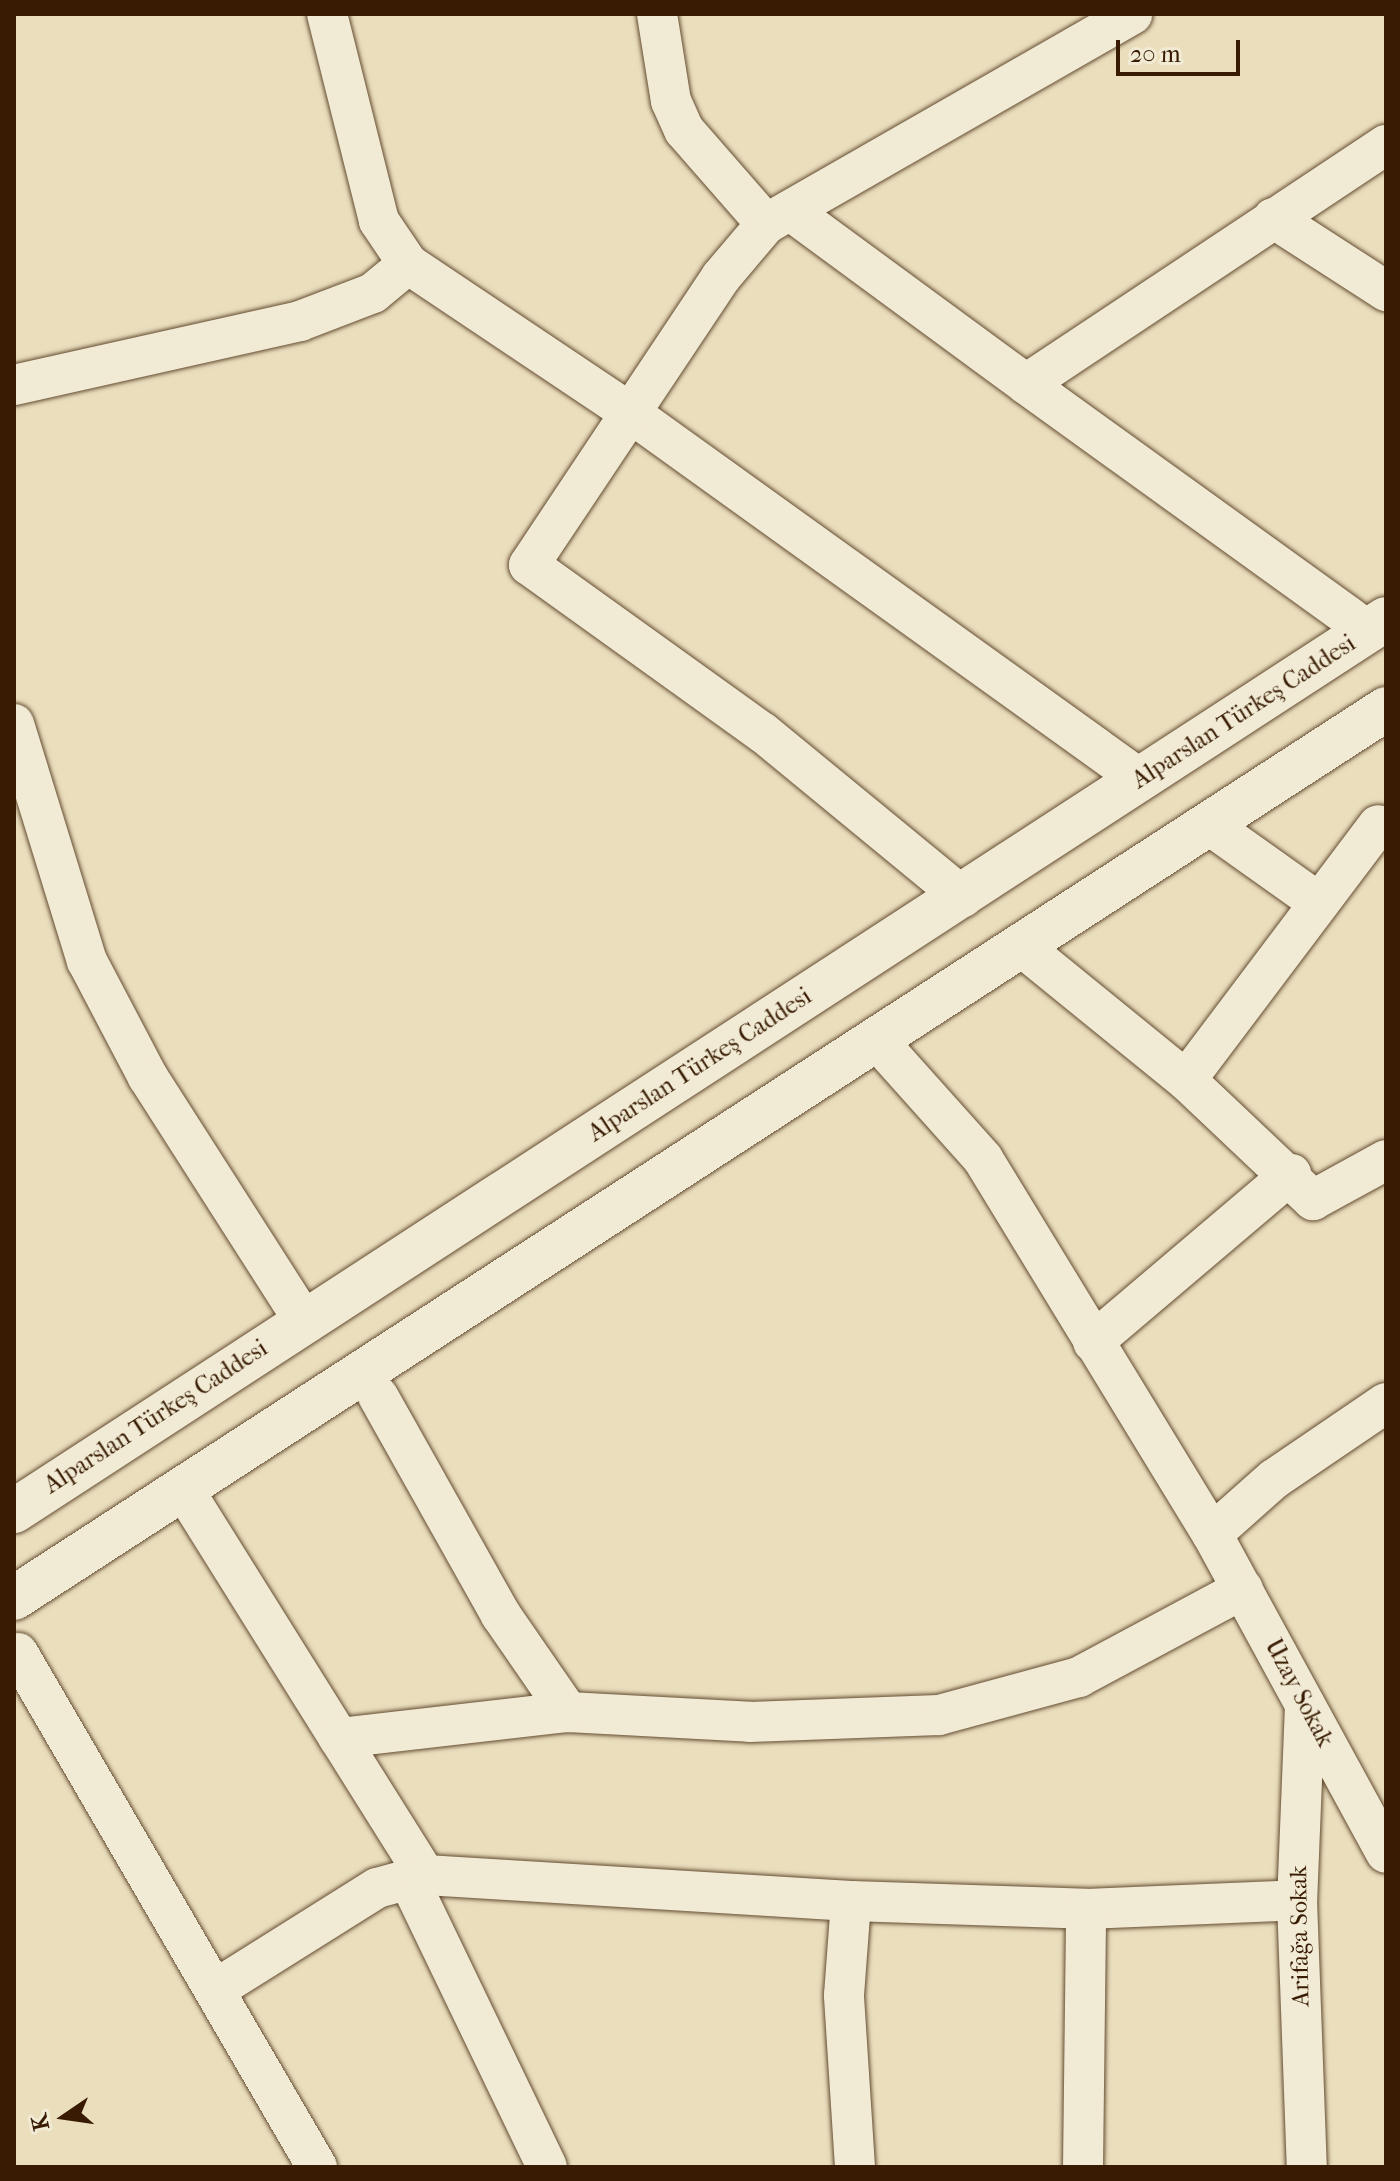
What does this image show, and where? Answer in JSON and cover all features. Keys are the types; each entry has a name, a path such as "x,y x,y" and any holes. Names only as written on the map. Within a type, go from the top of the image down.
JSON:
{"street":[{"path":"327,14 379,221 408,264 629,412 1140,779"},
{"path":"657,14 671,101 684,130 779,218 1377,625"},
{"path":"963,897 763,733 529,565 629,412 779,218 1132,14"},
{"path":"1026,384 1386,145"},
{"path":"1273,218 1386,291"},
{"path":"14,385 300,321 373,293 408,264"},
{"name":"Alparslan Türkeş Caddesi","path":"14,1511 963,897 1377,625"},
{"path":"14,1598 1386,709"},
{"path":"14,724 29,830 87,961 121,1026 304,1321"},
{"path":"1208,824 1319,903"},
{"path":"1186,1080 1378,825"},
{"path":"1021,946 1186,1080 1291,1174 1313,1200 1386,1160"},
{"name":"Uzay Sokak","path":"875,1038 983,1159 1212,1534 1386,1853"},
{"path":"1093,1342 1291,1174"},
{"path":"378,1396 501,1615 568,1712"},
{"path":"1212,1534 1274,1479 1386,1403"},
{"path":"184,1490 339,1738 417,1878 547,2167"},
{"path":"339,1738 568,1712 750,1722 939,1715 1079,1677 1243,1589"},
{"path":"18,1653 317,2167"},
{"name":"Arifağa Sokak","path":"1305,1705 1297,1900 1307,2167"},
{"path":"216,1989 377,1888 417,1878 851,1901 1086,1909 1297,1900"},
{"path":"851,1901 844,1995 855,2167"},
{"path":"1083,2167 1086,1909"}]}
